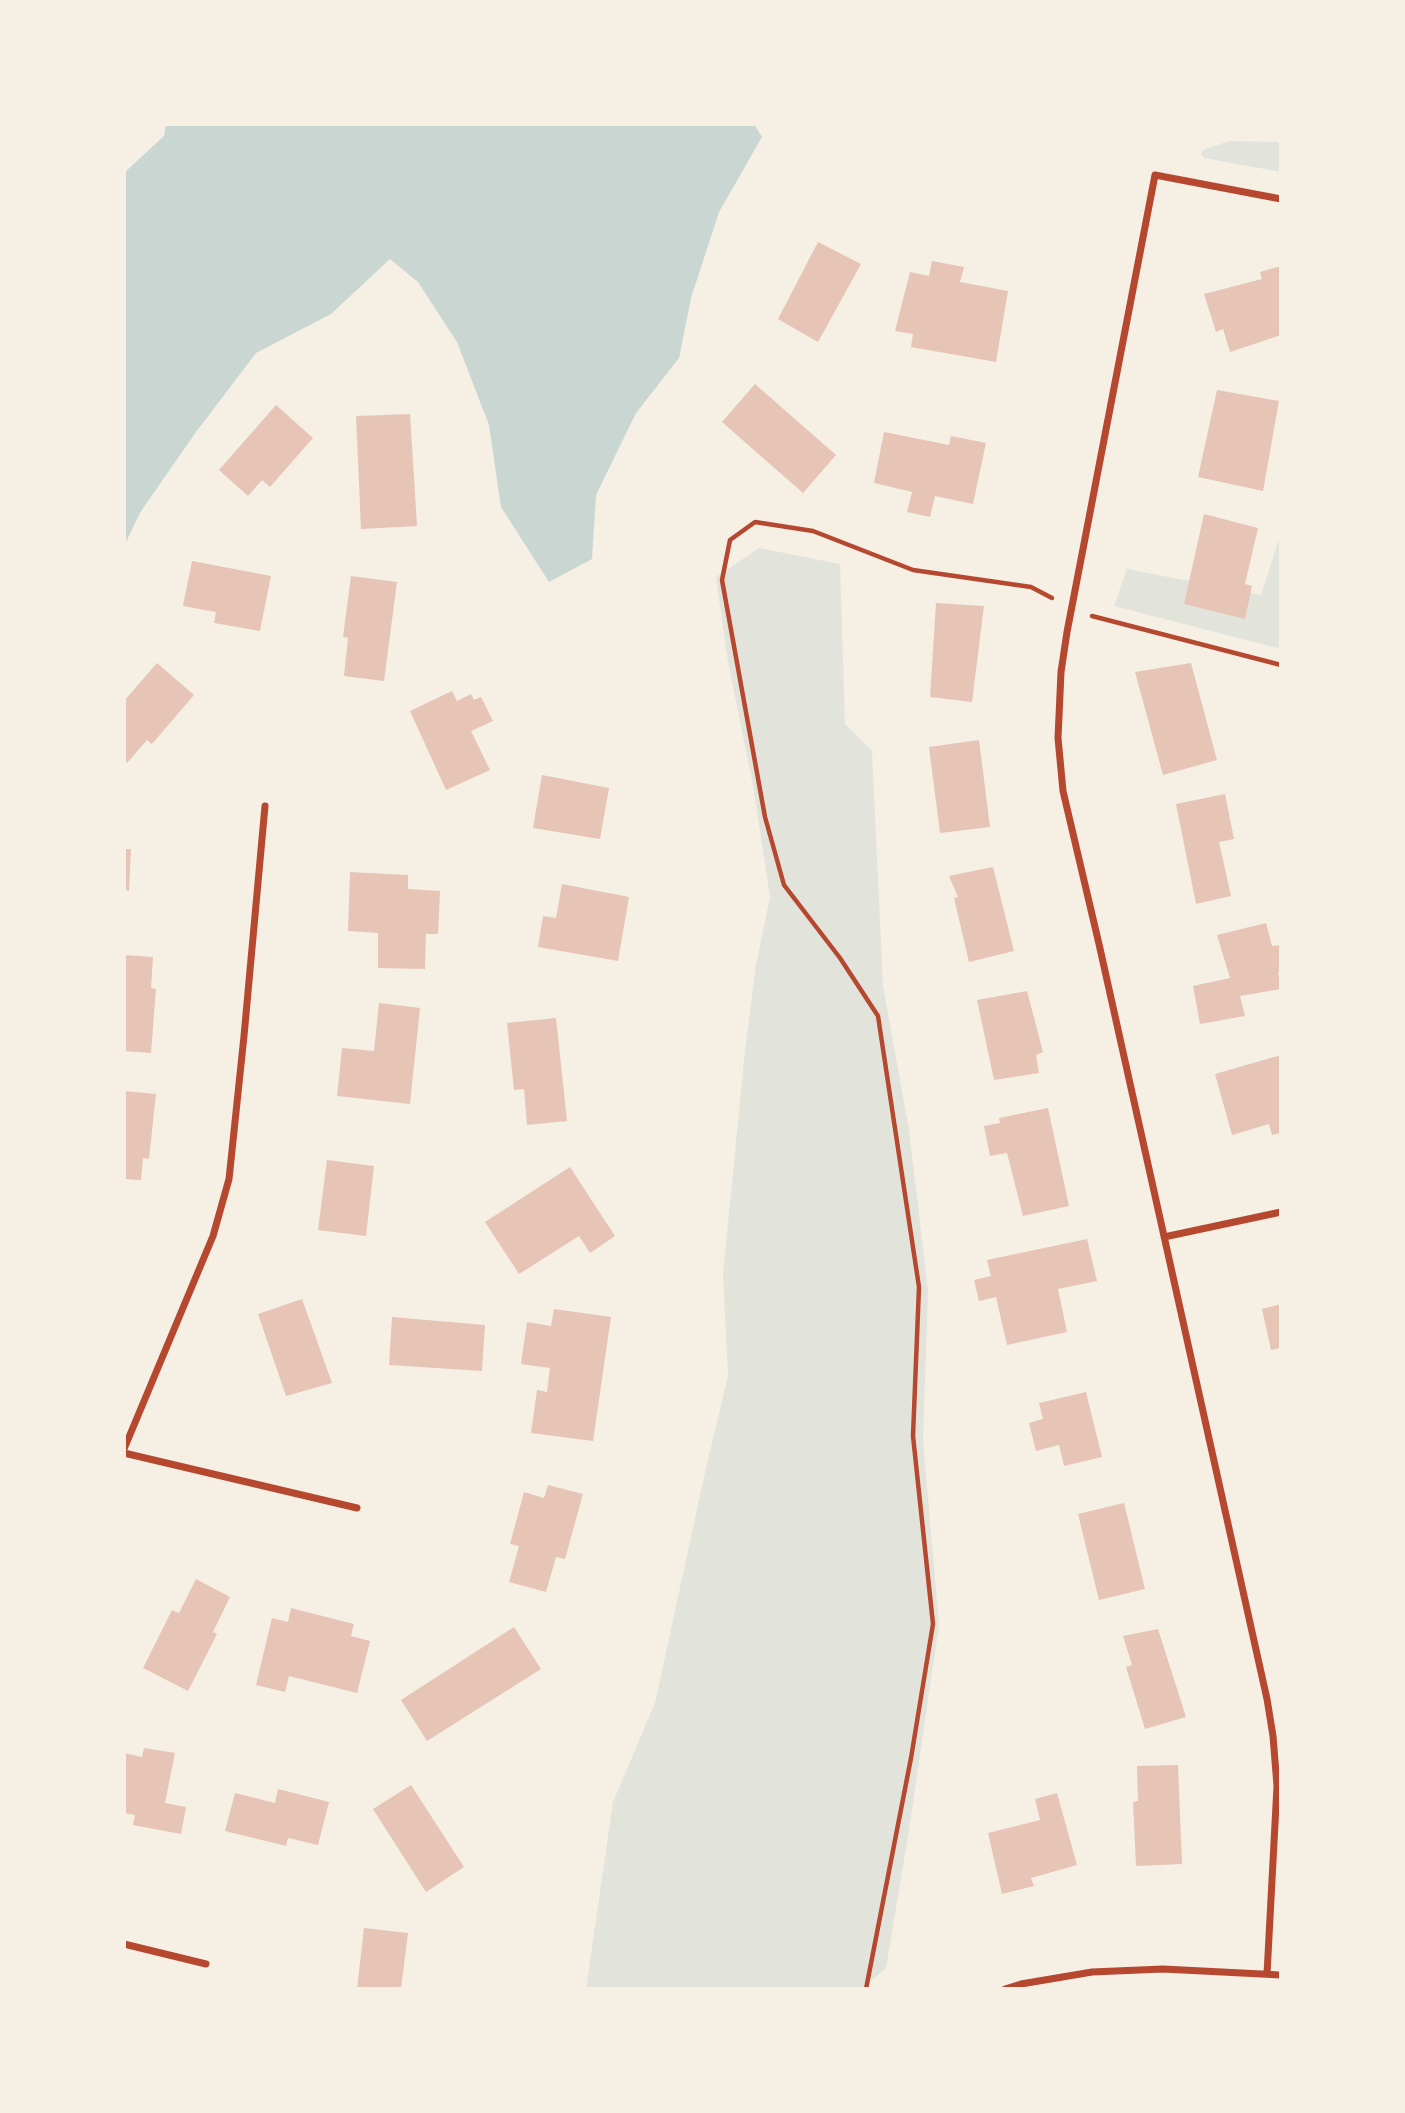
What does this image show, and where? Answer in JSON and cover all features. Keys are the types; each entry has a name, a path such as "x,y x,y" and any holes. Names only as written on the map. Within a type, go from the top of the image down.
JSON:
{"street":[{"path":"1267,1974 1277,1786 1267,1699 1063,791 1058,738 1061,672 1071,607 1155,175 1281,199"},
{"path":"265,806 229,1179 213,1236 124,1451 357,1508"},
{"path":"1164,1237 1281,1212"},
{"path":"124,1944 205,1964"},
{"path":"1004,1989 1092,1972 1163,1969 1281,1975"}],"path":[{"path":"866,1989 911,1758 933,1623 913,1436 919,1287 878,1016 840,958 784,885 765,817 722,580 730,540 755,522 813,531 913,570 1031,587 1097,618 1281,665"}],"shaded area":[{"path":"166,124 754,124 762,137 719,212 691,298 679,358 636,413 596,495 592,559 549,582 501,507 489,425 457,342 418,282 390,259 331,314 256,353 141,511 124,546 124,173 164,136"},
{"path":"1229,141 1281,142 1281,172 1204,158 1201,154 1203,150"},
{"path":"1281,533 1281,649 1114,606 1127,569 1261,595"},
{"path":"759,548 840,564 845,724 872,751 883,986 909,1130 928,1290 923,1440 939,1625 886,1968 862,1989 586,1989 613,1802 655,1703 728,1376 723,1274 745,1050 756,965 770,897 753,785 728,662 716,577"}],"building":[{"path":"818,242 861,264 818,342 778,319"},
{"path":"932,261 964,267 960,282 1008,291 996,362 911,347 913,334 895,331 910,272 929,276"},
{"path":"1281,266 1281,335 1230,352 1223,329 1216,332 1204,294 1262,279 1260,272"},
{"path":"755,384 836,455 803,493 722,422"},
{"path":"1217,390 1279,401 1263,491 1198,477"},
{"path":"276,405 313,438 270,487 262,480 248,496 219,470"},
{"path":"410,414 417,526 361,529 356,416"},
{"path":"884,432 949,445 951,436 986,443 973,504 935,496 930,517 907,512 912,492 874,483"},
{"path":"1204,514 1258,528 1245,584 1252,586 1245,619 1184,604"},
{"path":"192,561 271,576 260,631 214,623 216,612 183,606"},
{"path":"351,576 397,582 384,681 344,676 348,638 343,637"},
{"path":"936,603 984,606 972,702 930,697"},
{"path":"157,663 194,695 152,744 147,740 127,763 124,761 124,701"},
{"path":"1191,663 1217,760 1163,775 1135,672"},
{"path":"452,691 457,701 471,694 474,700 481,697 493,721 471,731 490,770 446,790 410,711"},
{"path":"979,740 990,827 940,833 929,747"},
{"path":"542,775 609,788 600,839 533,828"},
{"path":"1225,794 1234,839 1219,842 1231,896 1196,904 1176,804"},
{"path":"124,849 131,849 129,891 124,890"},
{"path":"993,867 1014,951 969,962 954,898 958,897 949,876"},
{"path":"350,872 408,875 408,889 440,891 438,934 426,934 425,969 378,968 378,933 348,931"},
{"path":"562,884 629,897 618,961 538,947 543,916 556,918"},
{"path":"1266,923 1272,946 1281,945 1281,972 1278,972 1281,989 1240,996 1245,1016 1200,1024 1193,986 1230,978 1217,935"},
{"path":"124,955 153,957 151,988 156,989 151,1053 124,1051"},
{"path":"1027,991 1043,1052 1036,1055 1039,1073 994,1080 977,1000"},
{"path":"379,1003 420,1008 410,1104 337,1096 342,1048 374,1051"},
{"path":"556,1018 567,1121 527,1125 524,1089 514,1090 507,1023"},
{"path":"1281,1055 1281,1133 1272,1135 1269,1124 1232,1135 1215,1074"},
{"path":"124,1091 156,1094 149,1159 143,1158 141,1180 124,1179"},
{"path":"1048,1108 1069,1206 1023,1216 1007,1153 990,1156 984,1126 1000,1123 999,1118"},
{"path":"327,1160 374,1166 366,1236 318,1230"},
{"path":"570,1167 615,1236 590,1253 579,1236 519,1274 485,1222"},
{"path":"1087,1239 1097,1281 1058,1289 1067,1332 1007,1345 996,1297 979,1301 974,1280 991,1276 987,1260"},
{"path":"302,1299 332,1383 286,1396 258,1314"},
{"path":"1281,1304 1281,1348 1271,1350 1262,1309"},
{"path":"554,1309 611,1317 593,1441 531,1433 537,1390 547,1392 550,1368 521,1364 527,1322 551,1326"},
{"path":"392,1317 485,1325 482,1371 389,1365"},
{"path":"1086,1392 1102,1457 1064,1466 1059,1445 1036,1451 1029,1423 1043,1419 1039,1403"},
{"path":"548,1485 583,1494 565,1559 556,1557 546,1592 509,1582 519,1546 510,1544 524,1492 544,1498"},
{"path":"1124,1503 1145,1589 1099,1600 1078,1514"},
{"path":"196,1579 230,1597 213,1632 217,1634 188,1691 143,1668 172,1610 179,1613"},
{"path":"291,1608 354,1624 351,1636 370,1641 357,1693 289,1676 285,1692 256,1685 272,1618 288,1622"},
{"path":"514,1627 541,1669 427,1741 401,1700"},
{"path":"1158,1629 1186,1717 1145,1729 1126,1667 1132,1665 1123,1636"},
{"path":"144,1748 175,1753 165,1803 186,1807 181,1834 133,1825 135,1815 124,1813 124,1753 142,1757"},
{"path":"1178,1765 1182,1864 1136,1866 1133,1802 1138,1801 1137,1766"},
{"path":"411,1785 464,1867 426,1892 373,1809"},
{"path":"278,1789 329,1802 318,1845 288,1838 286,1846 225,1831 235,1793 275,1803"},
{"path":"1057,1793 1077,1865 1031,1878 1034,1886 1002,1894 988,1833 1040,1820 1035,1799"},
{"path":"364,1928 408,1933 401,1989 357,1989"}]}
